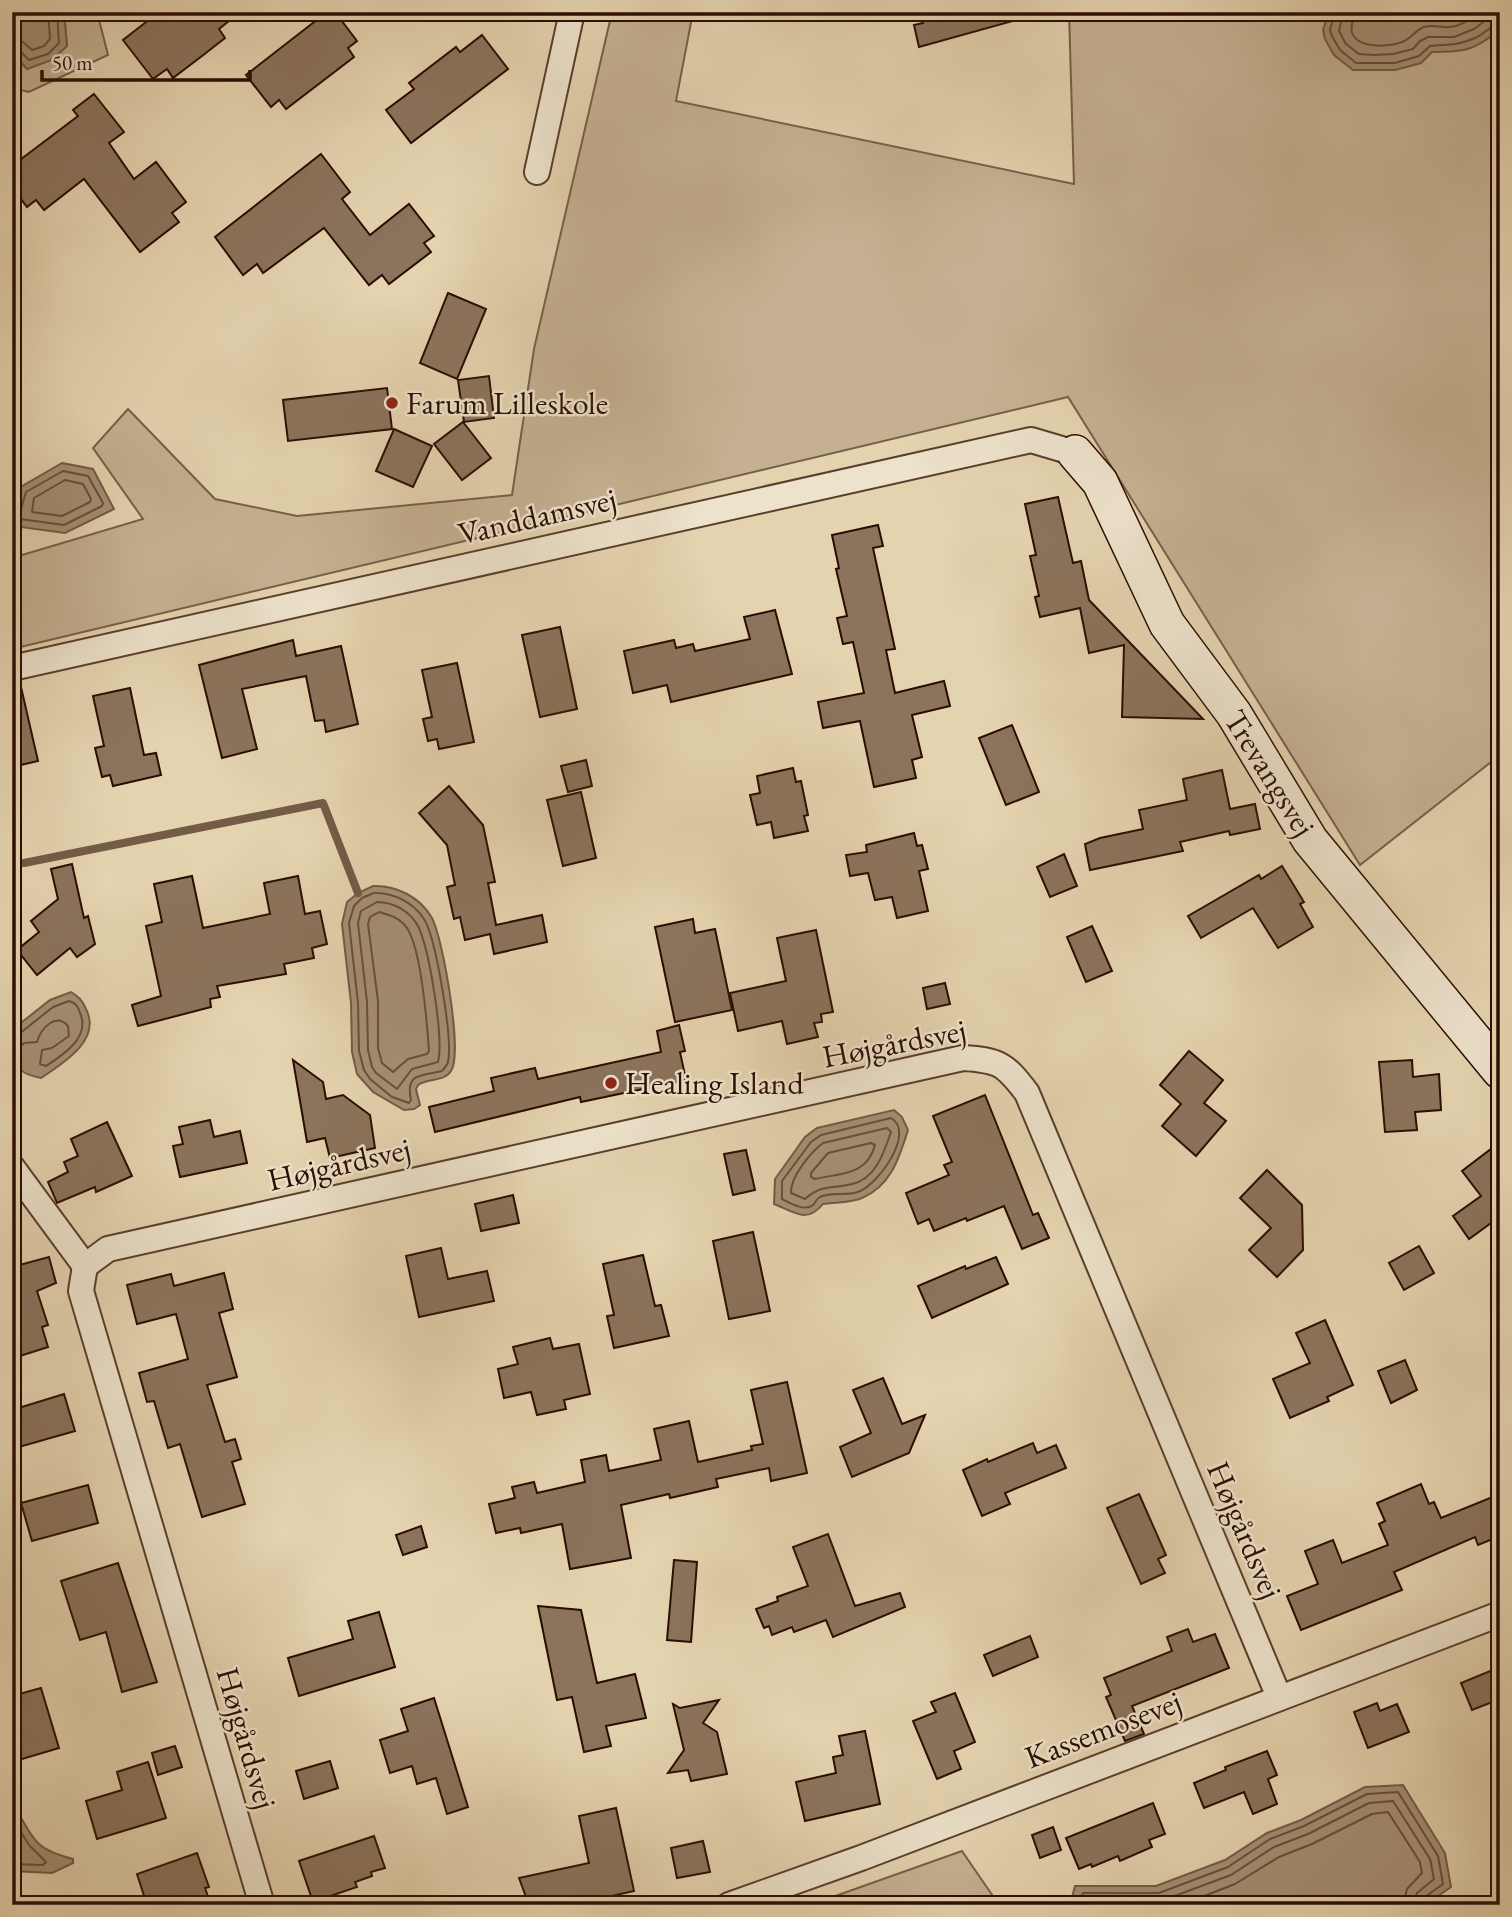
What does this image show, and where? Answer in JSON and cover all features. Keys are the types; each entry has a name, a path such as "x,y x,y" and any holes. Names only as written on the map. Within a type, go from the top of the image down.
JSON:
{"street":[{"path":"537,172 572,12"},
{"name":"Vanddamsvej","path":"12,668 1031,440 1075,453"},
{"name":"Trevangsvej","path":"1075,453 1100,482 1167,624 1234,714 1310,840 1500,1071"},
{"name":"Højgårdsvej","path":"262,1905 81,1292 86,1266 108,1249 963,1058 990,1060 1010,1071 1027,1093 1279,1697"},
{"path":"12,1167 86,1266"},
{"name":"Kassemosevej","path":"729,1905 861,1858 1500,1614"}],"shaded area":[{"path":"64,12 97,12 108,55 29,92 12,88 12,52 27,69 67,46"},
{"path":"612,12 693,12 676,101 1074,184 1069,12 1500,12 1500,755 1360,865 1068,397 12,649 12,558 143,519 93,448 128,409 215,499 297,516 512,495 534,349"},
{"path":"962,1851 999,1905 810,1905"}],"water":[{"path":"12,12 64,12 67,46 52,60 27,69 12,52"},
{"path":"1329,12 1500,12 1500,29 1476,46 1461,51 1432,52 1421,63 1395,70 1353,70 1334,55 1325,39 1323,30"},
{"path":"62,463 93,469 114,509 65,533 13,526 19,488"},
{"path":"373,886 399,890 421,904 432,918 446,971 455,1042 454,1060 448,1074 418,1085 416,1089 420,1105 414,1109 404,1110 373,1092 357,1074 352,1052 351,1003 342,924 347,902"},
{"path":"71,992 82,1001 90,1020 85,1041 69,1058 41,1078 23,1072 18,1068 13,1056 12,1030 50,1000"},
{"path":"894,1110 902,1117 908,1130 887,1179 872,1193 853,1201 823,1204 806,1215 774,1204 775,1179 805,1137 817,1128"},
{"path":"1403,1785 1445,1853 1451,1887 1425,1905 1070,1905 1075,1886 1156,1886 1225,1860 1267,1833 1301,1820 1365,1787"},
{"path":"12,1816 20,1816 40,1845 53,1853 73,1859 73,1863 52,1873 12,1871"}],"building":[{"path":"159,12 240,12 219,29 225,38 202,56 173,78 167,69 153,79 123,40"},
{"path":"327,12 335,12 357,41 348,48 354,57 286,109 279,100 271,107 246,75"},
{"path":"920,12 1019,12 1020,19 919,47 914,25 923,23"},
{"path":"482,35 508,69 411,143 386,110 414,89 409,83 456,47 460,52"},
{"path":"94,94 124,132 109,143 134,179 156,162 186,202 172,213 179,222 140,252 84,179 44,210 36,200 27,207 12,187 12,166 78,116 73,110"},
{"path":"321,154 350,192 342,199 370,235 409,204 434,236 424,243 431,252 389,284 382,275 369,285 324,228 263,273 257,264 243,275 215,237"},
{"path":"448,293 486,309 457,379 420,363"},
{"path":"489,376 494,418 464,422 458,380"},
{"path":"387,388 392,429 288,441 283,400"},
{"path":"463,422 491,458 462,480 434,444"},
{"path":"394,429 432,446 413,487 376,471"},
{"path":"1058,497 1073,563 1081,561 1089,600 1203,719 1122,717 1124,645 1089,653 1080,608 1040,617 1035,597 1039,596 1030,556 1036,555 1025,504"},
{"path":"878,525 883,546 873,548 895,649 886,650 895,693 944,681 950,706 912,715 922,757 912,760 916,778 874,787 860,721 823,728 818,702 864,693 853,642 843,644 837,618 847,616 836,569 839,568 832,535"},
{"path":"775,610 792,674 671,702 667,685 633,693 624,651 674,640 676,648 693,644 695,651 750,639 744,617"},
{"path":"560,627 577,709 540,717 522,635"},
{"path":"293,640 296,656 341,646 358,724 326,732 324,720 315,721 306,676 242,689 257,749 222,758 199,665"},
{"path":"457,663 474,742 439,749 437,739 428,741 423,719 432,717 422,670"},
{"path":"21,687 38,761 12,767 12,688"},
{"path":"130,688 144,755 156,753 161,775 113,786 110,775 102,777 95,748 104,746 93,696"},
{"path":"1012,725 1039,792 1006,805 979,738"},
{"path":"586,760 592,786 568,792 561,766"},
{"path":"793,768 796,782 801,781 808,815 804,816 808,831 774,838 771,822 757,825 750,795 760,793 757,776"},
{"path":"1222,770 1230,809 1255,804 1260,829 1230,835 1229,831 1180,842 1183,851 1090,870 1085,844 1143,829 1139,810 1187,800 1183,779"},
{"path":"449,786 483,825 495,882 488,883 496,925 542,915 547,942 494,954 490,934 465,940 460,917 454,919 447,887 455,885 447,845 419,813"},
{"path":"581,792 596,858 563,866 547,800"},
{"path":"914,833 917,846 922,845 928,869 919,871 928,911 897,918 892,897 875,900 868,873 850,876 846,855 867,852 866,845"},
{"path":"1064,854 1077,886 1050,897 1037,867"},
{"path":"72,864 84,918 88,916 95,944 77,957 70,948 37,975 17,950 39,932 31,921 58,899 51,869"},
{"path":"1282,866 1304,902 1300,904 1313,927 1278,948 1253,908 1201,938 1188,916 1259,875 1261,879"},
{"path":"192,876 203,928 270,914 264,883 298,876 305,914 320,911 327,944 312,948 314,958 284,964 286,974 217,986 220,997 210,999 211,1007 138,1026 132,1005 161,996 146,926 162,922 154,884"},
{"path":"693,919 695,933 715,929 732,1010 675,1022 655,927"},
{"path":"1092,926 1112,971 1086,982 1067,937"},
{"path":"816,930 833,1012 821,1014 822,1022 814,1023 818,1037 787,1044 782,1021 738,1031 730,993 786,981 777,938"},
{"path":"945,983 950,1004 927,1009 923,988"},
{"path":"679,1025 685,1051 680,1052 686,1080 581,1102 580,1097 435,1132 429,1107 494,1091 491,1078 535,1068 538,1079 661,1052 657,1031"},
{"path":"1189,1051 1223,1080 1204,1103 1226,1121 1196,1156 1162,1126 1181,1104 1160,1085"},
{"path":"293,1060 323,1082 326,1099 343,1095 370,1115 375,1148 330,1158 325,1138 307,1142"},
{"path":"1412,1060 1413,1077 1439,1074 1441,1110 1415,1112 1417,1130 1385,1132 1379,1062"},
{"path":"985,1095 1033,1215 1038,1213 1049,1238 1022,1249 1004,1206 934,1231 929,1219 918,1224 906,1193 949,1175 944,1165 952,1162 933,1116"},
{"path":"210,1120 214,1137 240,1131 247,1163 180,1177 173,1146 183,1144 179,1127"},
{"path":"107,1122 132,1176 96,1192 95,1187 57,1203 48,1182 68,1172 64,1162 78,1156 71,1139"},
{"path":"1500,1142 1500,1220 1498,1218 1469,1239 1453,1216 1481,1196 1462,1171"},
{"path":"746,1150 755,1190 733,1195 724,1154"},
{"path":"1267,1170 1302,1205 1303,1250 1277,1277 1249,1250 1271,1228 1240,1198"},
{"path":"513,1195 519,1223 481,1231 475,1204"},
{"path":"753,1232 770,1311 729,1319 713,1241"},
{"path":"1419,1246 1434,1273 1404,1290 1389,1263"},
{"path":"441,1248 448,1279 487,1271 494,1301 419,1317 406,1256"},
{"path":"643,1255 655,1306 661,1305 669,1336 614,1348 607,1316 614,1315 603,1264"},
{"path":"49,1257 56,1283 37,1291 48,1325 42,1327 48,1347 20,1356 12,1332 12,1267"},
{"path":"996,1257 1008,1284 932,1318 918,1286 965,1266 966,1269"},
{"path":"224,1273 233,1309 219,1313 237,1377 207,1385 225,1442 235,1439 241,1459 232,1462 245,1504 202,1517 180,1444 168,1448 154,1401 147,1402 139,1373 188,1359 176,1314 137,1324 127,1285 171,1274 174,1286"},
{"path":"1325,1320 1353,1385 1327,1397 1329,1401 1290,1418 1273,1379 1310,1363 1296,1333"},
{"path":"550,1338 553,1349 579,1344 590,1394 564,1400 566,1409 537,1415 531,1392 504,1398 498,1369 518,1364 513,1347"},
{"path":"1405,1360 1417,1390 1391,1403 1378,1371"},
{"path":"883,1378 902,1424 925,1415 909,1453 852,1477 840,1447 871,1433 853,1390"},
{"path":"787,1382 807,1473 771,1481 769,1468 716,1479 718,1487 621,1505 631,1558 570,1569 562,1524 521,1533 520,1528 496,1533 489,1504 515,1498 512,1487 534,1482 537,1493 585,1482 581,1460 606,1455 609,1471 661,1460 654,1429 689,1421 698,1462 752,1450 751,1446 763,1444 751,1390"},
{"path":"64,1394 75,1431 12,1449 12,1410"},
{"path":"1033,1443 1037,1453 1056,1445 1066,1468 1005,1493 1010,1504 982,1516 963,1470"},
{"path":"1421,1484 1429,1504 1434,1502 1441,1518 1500,1494 1500,1536 1478,1545 1475,1537 1394,1572 1402,1590 1301,1630 1287,1596 1318,1584 1305,1551 1333,1540 1342,1563 1388,1545 1379,1524 1385,1521 1377,1503"},
{"path":"88,1485 98,1523 32,1541 21,1503"},
{"path":"1139,1494 1166,1555 1158,1559 1165,1573 1141,1584 1107,1508"},
{"path":"421,1526 427,1547 403,1555 396,1535"},
{"path":"828,1534 855,1606 900,1593 905,1607 833,1637 826,1620 794,1632 792,1627 772,1635 769,1626 764,1628 756,1609 778,1601 777,1597 808,1586 793,1547"},
{"path":"674,1560 697,1562 691,1642 667,1640"},
{"path":"118,1563 157,1682 122,1692 106,1632 80,1640 61,1581"},
{"path":"538,1606 581,1610 597,1683 635,1674 646,1718 606,1726 611,1746 584,1752 572,1697 557,1700"},
{"path":"379,1612 395,1667 299,1696 288,1658 353,1639 348,1621"},
{"path":"1188,1629 1193,1642 1215,1634 1229,1668 1132,1706 1144,1734 1125,1741 1106,1697 1111,1695 1104,1678 1172,1651 1167,1637"},
{"path":"1030,1636 1038,1657 993,1676 984,1655"},
{"path":"1500,1667 1500,1699 1472,1710 1461,1683"},
{"path":"41,1688 59,1748 12,1762 12,1696"},
{"path":"955,1693 975,1742 954,1751 961,1769 937,1779 913,1721 936,1712 931,1702"},
{"path":"434,1698 468,1807 447,1814 436,1778 417,1784 412,1766 390,1773 380,1740 408,1731 401,1709"},
{"path":"719,1700 703,1723 717,1732 727,1774 691,1781 688,1770 668,1773 684,1750 673,1704 680,1708"},
{"path":"1377,1703 1380,1711 1397,1704 1409,1732 1368,1748 1354,1712"},
{"path":"865,1731 880,1804 805,1821 796,1782 836,1773 833,1757 843,1755 839,1736"},
{"path":"175,1746 182,1767 158,1775 152,1753"},
{"path":"1267,1751 1277,1775 1268,1779 1277,1804 1253,1814 1244,1792 1204,1808 1194,1783 1226,1770 1225,1767"},
{"path":"330,1761 338,1788 304,1799 296,1771"},
{"path":"148,1762 166,1818 97,1839 86,1801 122,1790 117,1772"},
{"path":"1153,1803 1165,1834 1149,1840 1152,1847 1120,1861 1118,1856 1092,1867 1091,1864 1079,1869 1066,1838"},
{"path":"616,1808 634,1891 572,1905 571,1902 559,1905 529,1905 519,1878 589,1863 579,1816"},
{"path":"1053,1827 1061,1850 1040,1858 1032,1835"},
{"path":"374,1836 385,1868 371,1872 372,1876 355,1882 357,1887 313,1902 299,1861"},
{"path":"703,1841 710,1872 677,1878 671,1848"},
{"path":"197,1853 209,1887 205,1888 211,1905 147,1905 137,1874"}],"waterway":[{"path":"24,863 323,803 358,893"}],"place":[{"name":"Farum Lilleskole","path":"392,403"},
{"name":"Healing Island","path":"611,1083"}]}
